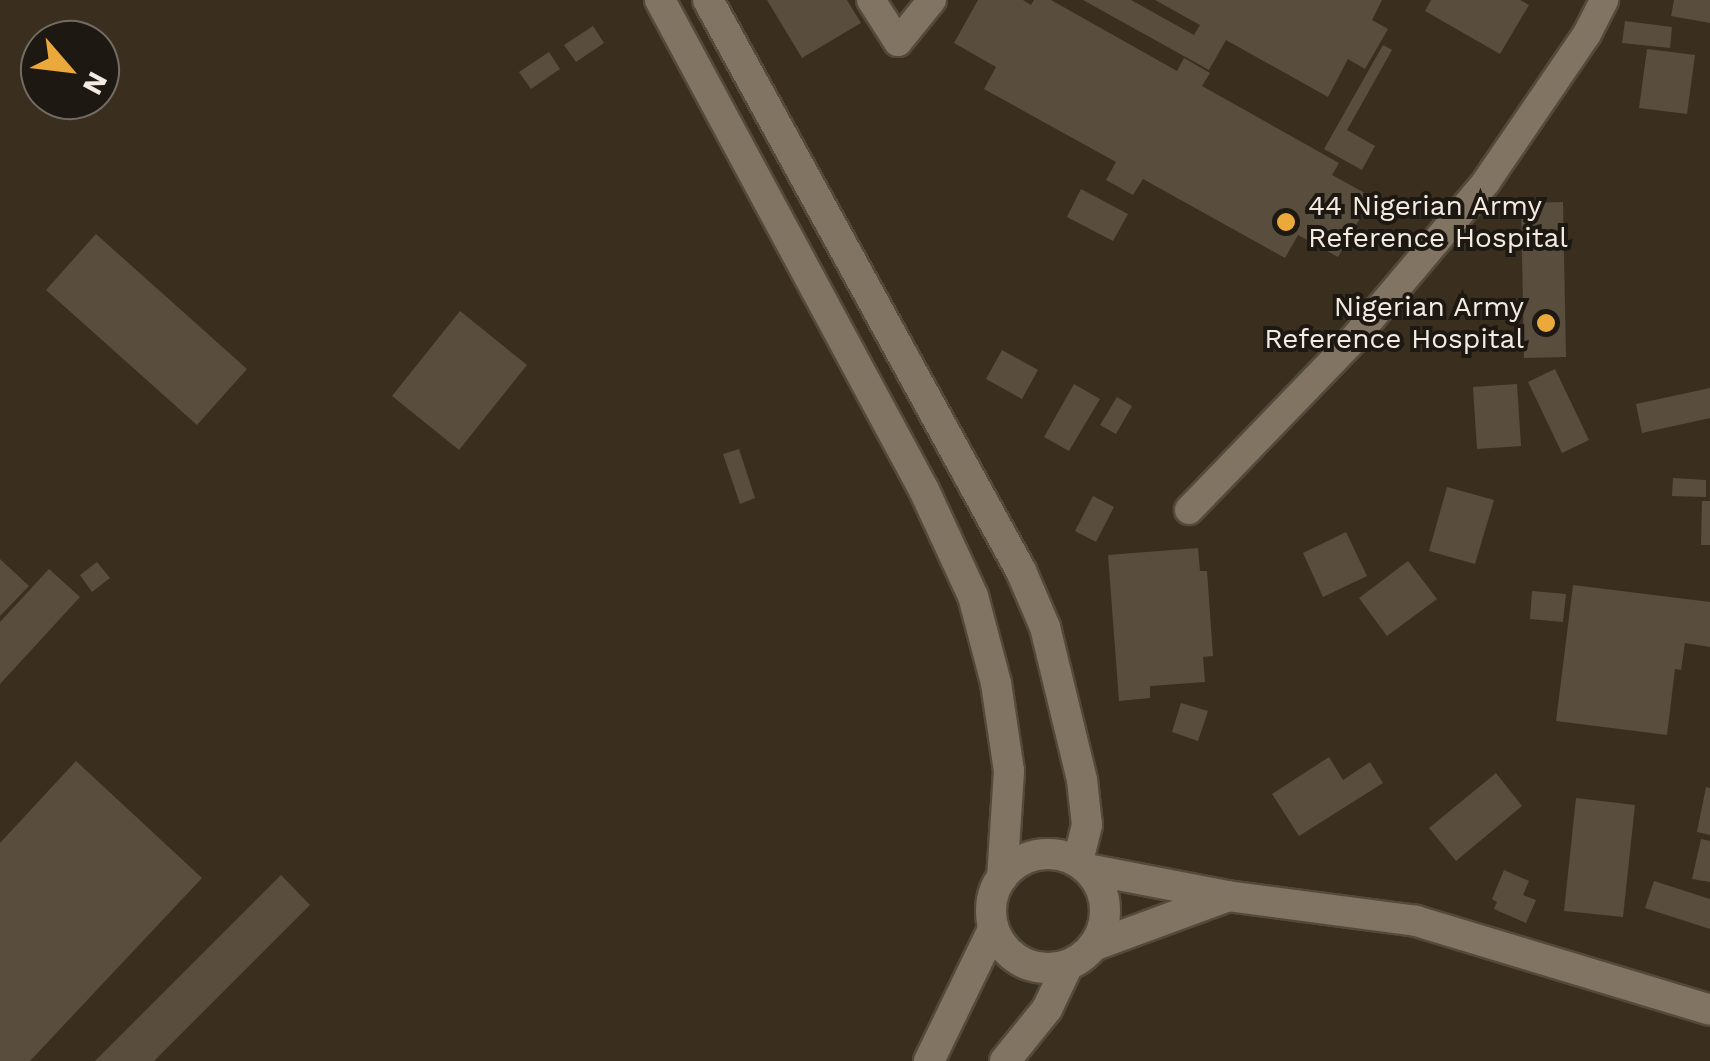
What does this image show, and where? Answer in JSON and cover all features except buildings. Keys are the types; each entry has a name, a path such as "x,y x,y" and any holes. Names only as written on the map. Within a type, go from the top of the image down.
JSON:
{"street":[{"path":"660,0 924,490 972,596 996,682 1009,770 1002,878 994,894 993,929 929,1061"},
{"path":"708,0 1022,570 1045,627 1082,780 1087,824 1082,866 1099,886 1105,906 1102,928 1093,946"},
{"path":"871,0 898,42 932,0"},
{"path":"1188,510 1351,342 1486,182 1587,34 1604,0"},
{"path":"1002,878 1035,856 1057,855 1082,866 1227,896 1416,921 1710,1010"},
{"path":"1005,1061 1047,1009 1068,965 1093,946 1227,896"},
{"path":"993,929 1016,959 1033,967 1068,965"}],"place":[{"name":"44 Nigerian Army Reference Hospital","path":"1286,222"},
{"name":"Nigerian Army Reference Hospital","path":"1546,323"}]}
